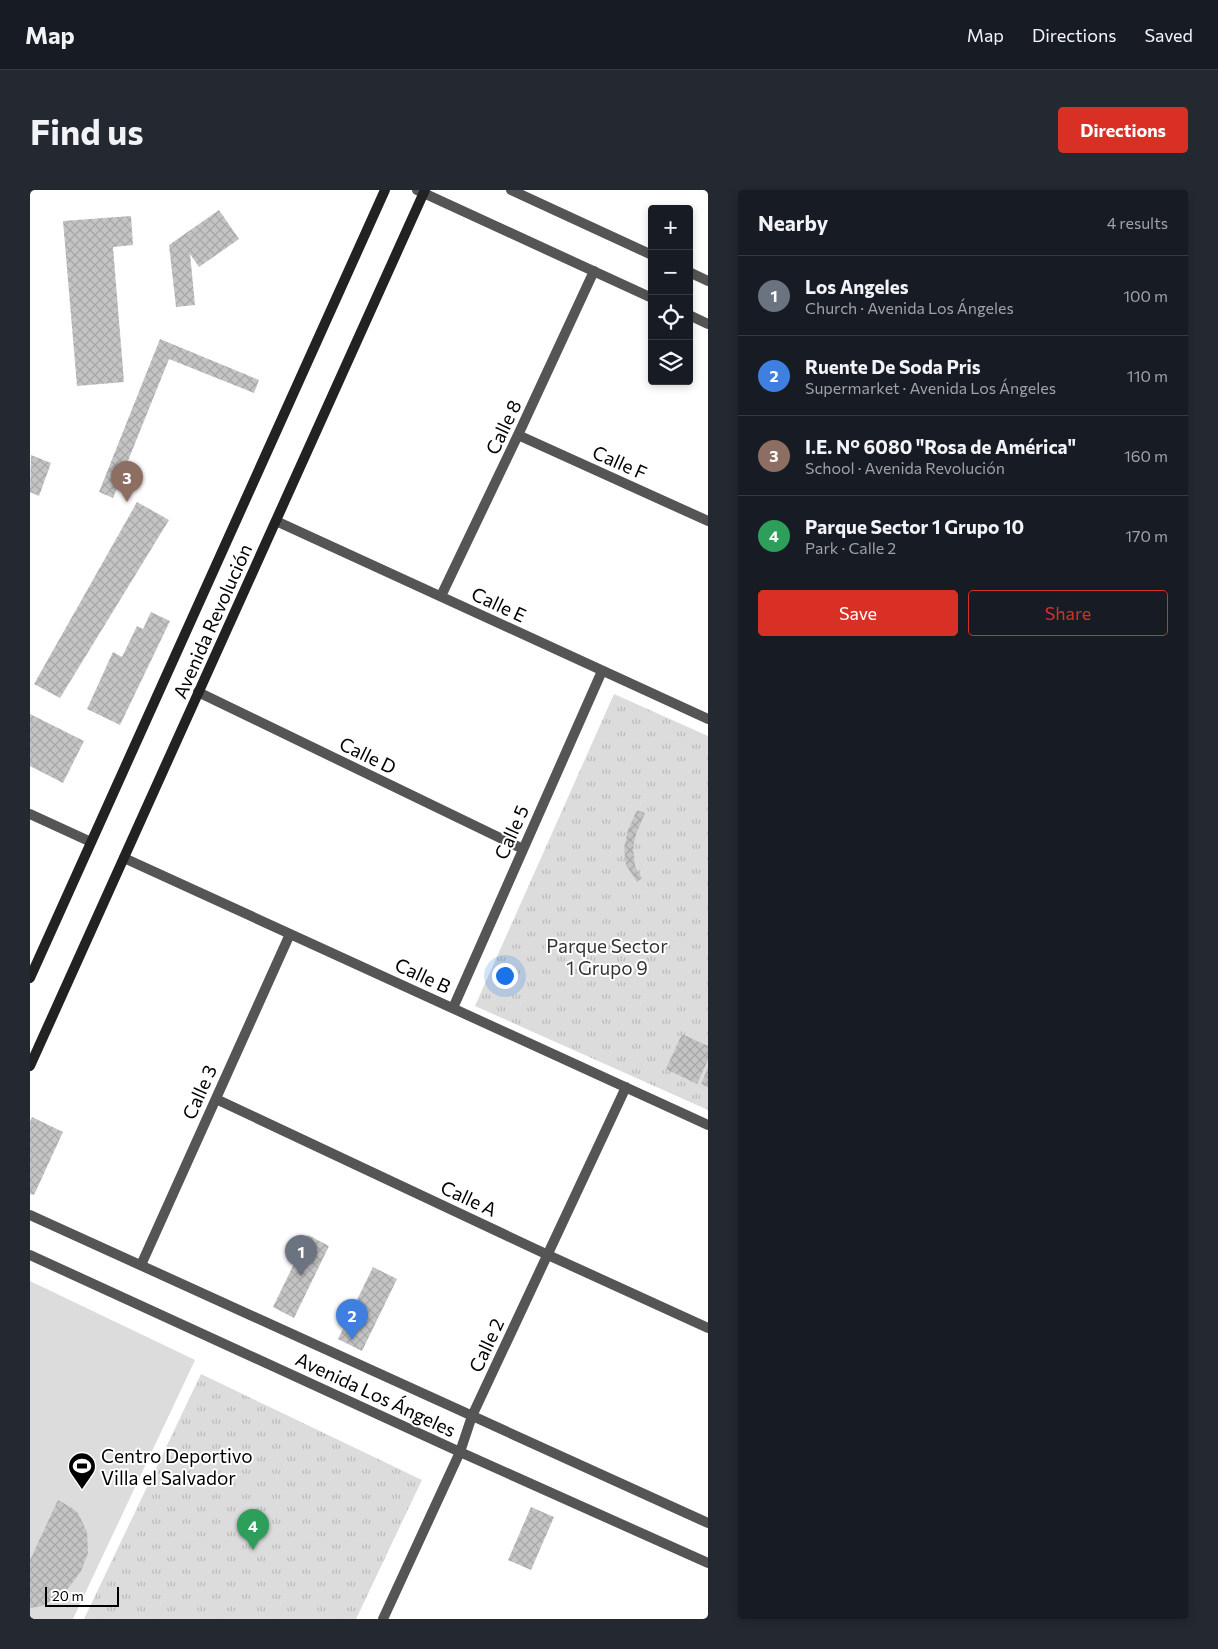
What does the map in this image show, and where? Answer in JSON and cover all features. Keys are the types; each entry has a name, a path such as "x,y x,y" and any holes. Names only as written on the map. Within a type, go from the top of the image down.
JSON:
{"main road":[{"name":"Avenida Revolución","path":"30,978 385,190"},
{"name":"Avenida Revolución","path":"30,1066 276,521 422,191"}],"street":[{"path":"511,190 648,253"},
{"path":"422,191 648,296"},
{"name":"Calle 8","path":"440,596 518,435 594,271"},
{"path":"693,274 708,281"},
{"path":"693,317 708,324"},
{"name":"Calle F","path":"518,435 708,521"},
{"name":"Calle E","path":"276,521 708,719"},
{"name":"Calle 5","path":"453,1008 602,670"},
{"name":"Calle D","path":"198,692 523,849"},
{"path":"30,814 91,842"},
{"name":"Calle B","path":"124,858 708,1125"},
{"name":"Calle 3","path":"140,1265 290,934"},
{"name":"Calle 2","path":"386,1618 460,1452 472,1416 626,1087"},
{"name":"Calle A","path":"216,1099 708,1328"},
{"name":"Avenida Los Ángeles","path":"30,1215 708,1523"},
{"name":"Avenida Los Ángeles","path":"30,1255 460,1452 708,1563"}],"green space":[{"name":"Parque Sector 1 Grupo 9","path":"614,694 708,736 708,1110 475,1006"},
{"name":"Centro Deportivo Villa el Salvador","path":"30,1281 195,1360 73,1619 30,1619"},
{"path":"201,1374 422,1480 356,1619 84,1619"}],"building":[{"path":"219,210 239,239 199,267 190,254 195,305 176,307 169,245"},
{"path":"131,216 133,245 113,247 124,382 77,386 63,221"},
{"path":"160,339 259,380 254,393 169,359 113,498 99,492"},
{"path":"31,455 51,463 39,496 30,492"},
{"path":"137,502 169,520 60,698 34,684"},
{"path":"151,612 170,621 120,725 87,709 113,652 122,657 137,626 143,629"},
{"path":"30,714 84,741 63,783 30,766"},
{"path":"637,810 645,813 636,834 633,848 635,866 642,878 637,882 626,865 624,848 628,830"},
{"path":"682,1034 708,1046 708,1060 697,1084 666,1069"},
{"path":"708,1067 708,1087 701,1084"},
{"path":"32,1117 63,1132 34,1195 30,1194 30,1122"},
{"path":"308,1235 329,1246 294,1318 273,1307"},
{"path":"373,1267 397,1279 362,1351 338,1339"},
{"path":"58,1500 78,1513 87,1532 88,1553 81,1571 67,1590 42,1606 30,1608 30,1560"},
{"path":"531,1507 554,1517 531,1570 508,1560"}],"place":[{"name":"I.E. N° 6080 \"Rosa de América\"","path":"127,502"},
{"name":"Los Angeles","path":"301,1276"},
{"name":"Ruente De Soda Pris","path":"352,1340"},
{"name":"Centro Deportivo Villa el Salvador","path":"82,1490"},
{"name":"Parque Sector 1 Grupo 10","path":"253,1550"}]}
